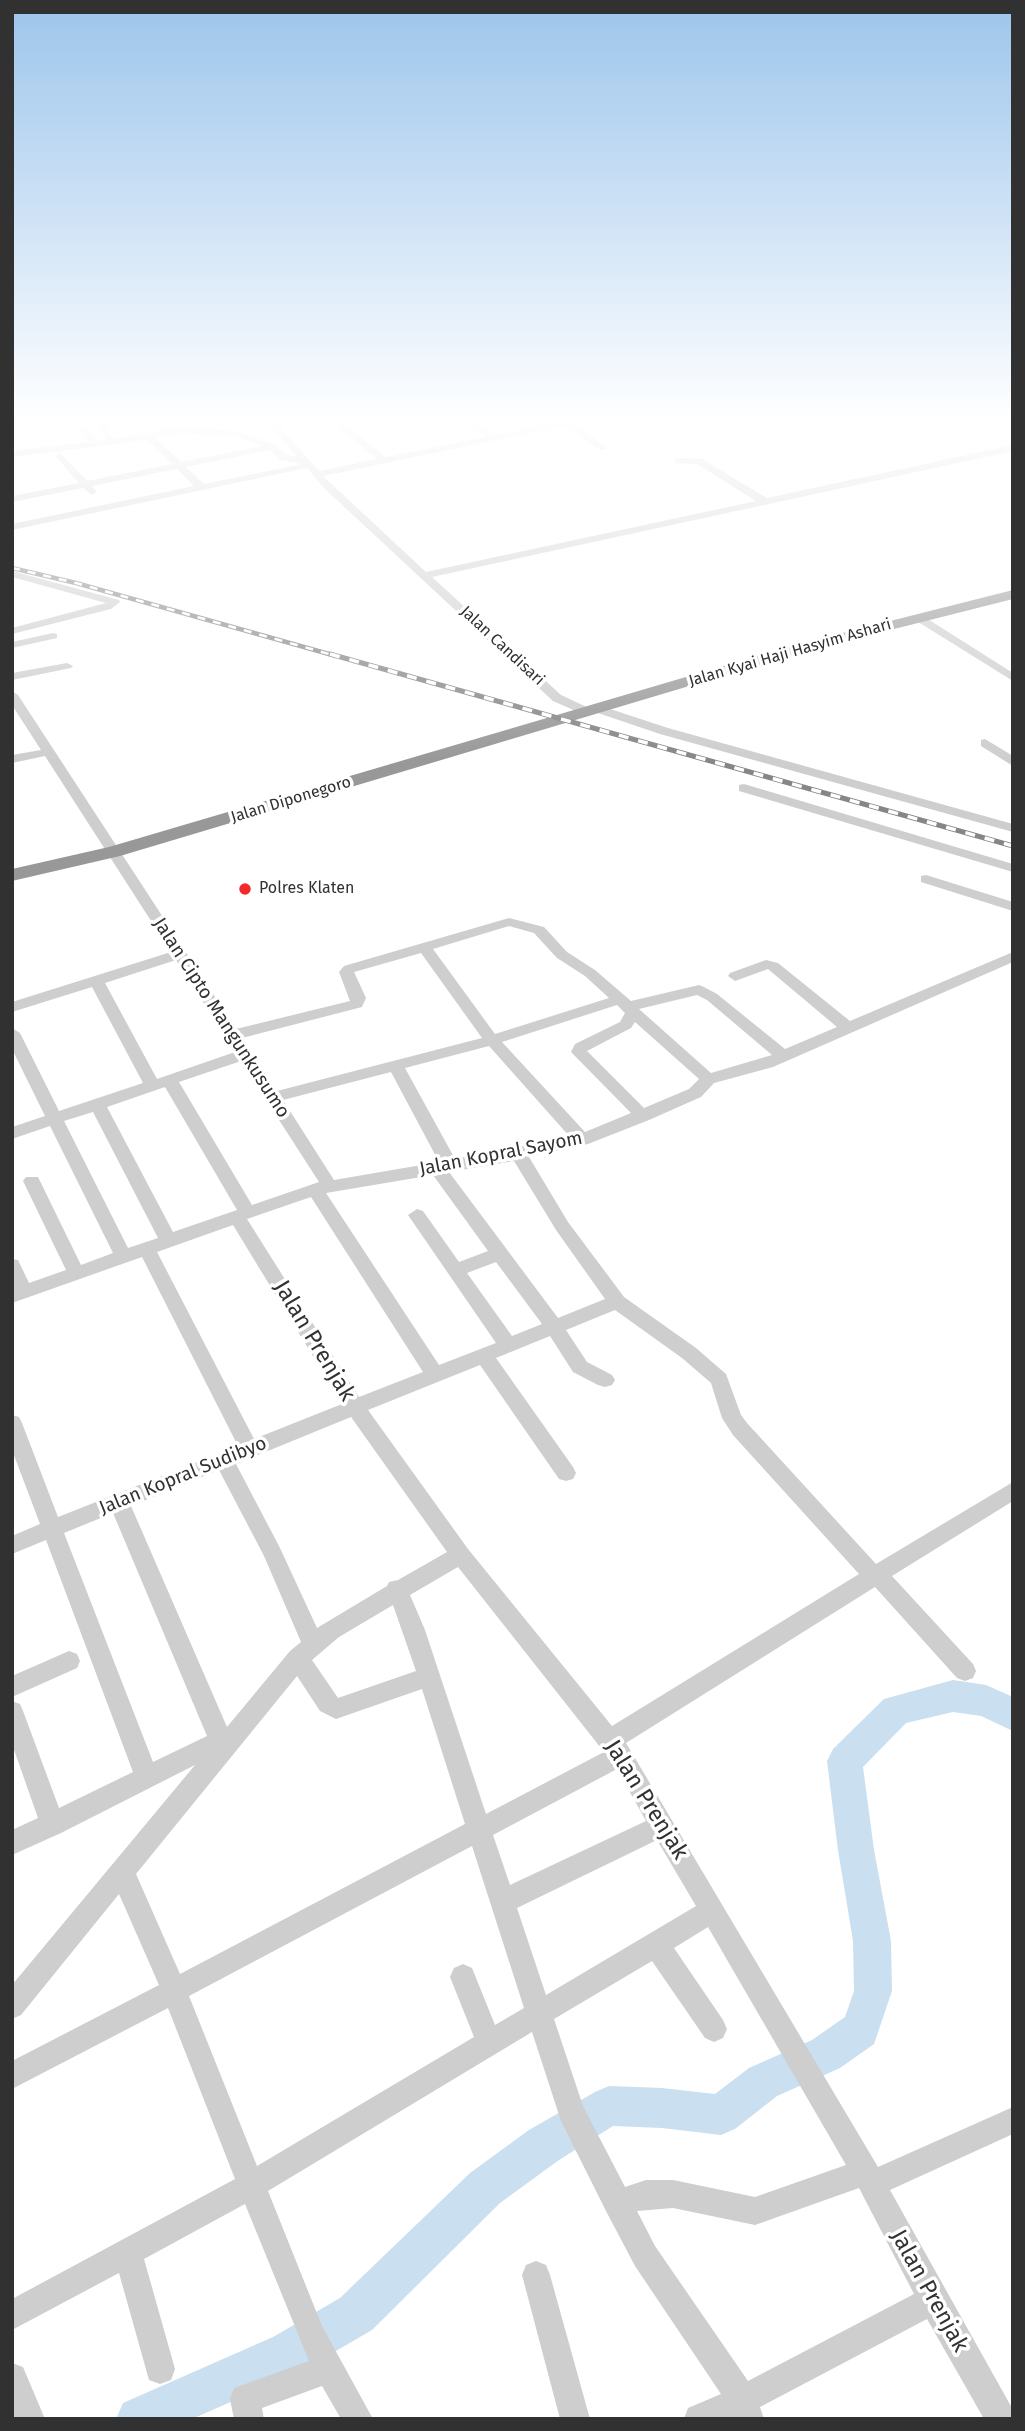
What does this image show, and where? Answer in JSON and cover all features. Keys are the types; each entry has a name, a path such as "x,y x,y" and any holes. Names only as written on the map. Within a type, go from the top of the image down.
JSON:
{"highway":[{"name":"Jalan Kyai Haji Hasyim Ashari","path":"568,718 797,649 1013,594"},
{"name":"Jalan Diponegoro","path":"12,875 113,852 568,718"}],"street":[{"name":"Jalan Candisari","path":"384,536 557,698 701,742 1013,828"},
{"path":"426,575 602,536"},
{"path":"12,574 115,602 107,607 12,631"},
{"path":"919,618 1013,678"},
{"path":"12,645 53,636"},
{"path":"12,677 67,666"},
{"name":"Jalan Cipto Mangunkusumo","path":"12,695 233,1035 436,1376"},
{"path":"985,743 1013,762"},
{"path":"12,759 48,751"},
{"path":"744,788 1013,869"},
{"path":"926,878 1013,907"},
{"path":"233,1035 357,1004 347,971 509,922 532,928 562,955 590,973 708,1079"},
{"path":"425,948 492,1040 582,1140"},
{"path":"12,1007 181,954"},
{"name":"Jalan Kopral Sayom","path":"18,1294 322,1187 519,1154 582,1140 695,1093 708,1079 767,1063 1013,956"},
{"path":"736,976 765,964 773,966 848,1028"},
{"path":"96,981 153,1086"},
{"path":"272,1098 626,1006 699,990 712,997 784,1056"},
{"path":"626,1006 626,1025 581,1048 579,1052 643,1116"},
{"path":"12,1033 124,1257"},
{"path":"12,1133 244,1055"},
{"path":"395,1065 444,1167 500,1253 580,1367 605,1380"},
{"name":"Jalan Prenjak","path":"170,1080 242,1215 355,1408 461,1555 616,1747 819,2092 1001,2419"},
{"path":"97,1104 169,1242"},
{"path":"519,1154 562,1226 617,1301 689,1353 719,1379 732,1418 740,1429 965,1671"},
{"path":"32,1181 77,1274"},
{"path":"417,1215 509,1346"},
{"path":"148,1250 250,1450"},
{"path":"456,1270 500,1253"},
{"path":"12,1265 18,1294"},
{"name":"Jalan Kopral Sudibyo","path":"12,1545 617,1301"},
{"path":"484,1356 566,1473"},
{"path":"12,1423 147,1778"},
{"path":"224,1460 273,1554 305,1651 328,1704 336,1709 427,1677"},
{"path":"12,2076 480,1829 616,1747 874,1574 1013,1490"},
{"path":"119,1502 227,1738"},
{"path":"12,2006 227,1738 305,1651 331,1630 397,1589 461,1555"},
{"path":"397,1589 414,1630 427,1677 480,1829 571,2111 645,2256 746,2409"},
{"path":"12,1687 69,1661"},
{"path":"12,1711 53,1825"},
{"path":"12,1843 227,1738"},
{"path":"502,1902 663,1825"},
{"path":"122,1871 174,1990 321,2355 358,2419"},
{"path":"12,2315 251,2186 713,1910"},
{"path":"656,1944 714,2029"},
{"path":"463,1977 489,2042"},
{"path":"617,2203 646,2194 673,2194 755,2211 764,2210 868,2178 1013,2120"},
{"path":"128,2254 160,2369"},
{"path":"536,2275 575,2419"},
{"path":"699,2419 746,2409 933,2300"},
{"path":"249,2419 245,2399 321,2355"},
{"path":"12,2378 30,2419"}],"waterway":[{"path":"139,2419 289,2353 356,2314 485,2188 544,2145 609,2106 662,2108 721,2115 763,2082 826,2054 860,2030 873,1991 872,1941 856,1850 845,1761 896,1710 953,1696 986,1701 1013,1715"}],"railway":[{"path":"12,568 76,583 336,656"},
{"path":"330,654 1013,846"}],"place":[{"name":"Polres Klaten","path":"245,889"}]}
